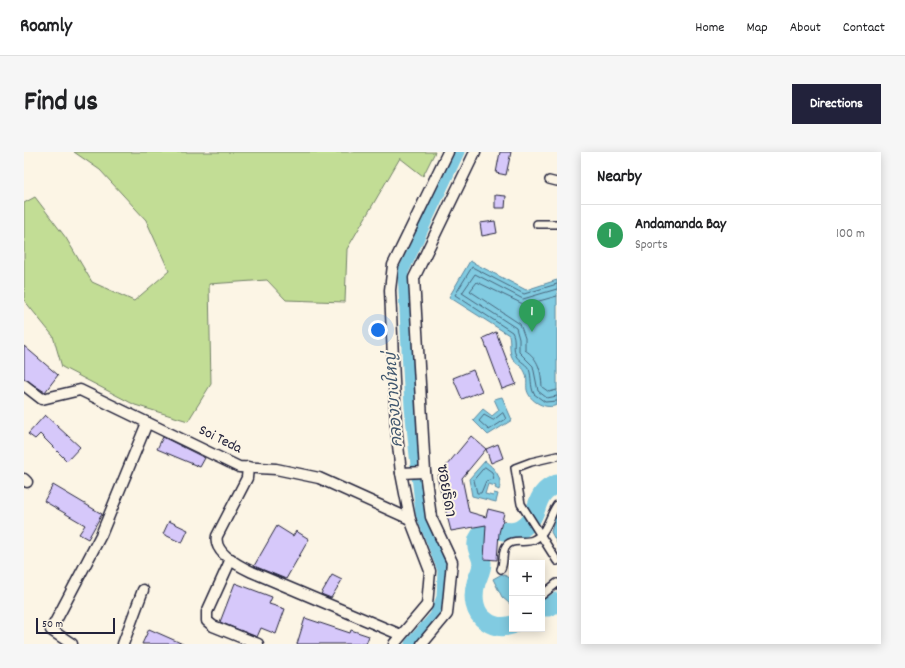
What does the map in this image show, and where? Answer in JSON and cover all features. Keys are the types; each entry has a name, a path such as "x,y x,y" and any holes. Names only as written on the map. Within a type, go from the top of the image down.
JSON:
{"street":[{"path":"394,644 427,605 430,571 410,519 401,473 396,426 390,298 393,265 448,152"},
{"name":"ซอยธิดา","path":"422,644 447,614 452,562 431,517 425,472 414,278 475,152"},
{"path":"549,180 557,182"},
{"path":"537,224 557,224"},
{"name":"Soi Teda","path":"24,385 42,399 80,390 239,467 276,469 319,478 410,519"},
{"path":"72,644 51,630 101,535 147,423"},
{"path":"557,456 515,468 521,504 557,561"},
{"path":"248,467 247,478 216,539 219,549 231,559 255,574 401,635"},
{"path":"401,473 425,472"},
{"path":"501,569 505,548 508,544 519,540 533,540 557,505"},
{"path":"231,559 207,612 207,621 213,626 258,644"},
{"path":"545,593 557,583"},
{"path":"123,644 143,590"}],"green space":[{"path":"74,152 435,152 423,176 400,158 347,249 345,302 286,300 267,280 209,284 211,384 188,421 135,405 62,367 53,336 24,300 24,203 35,197 66,238 92,282 134,301 169,271 146,220 100,170"}],"water":[{"path":"470,261 526,290 557,280 557,405 543,406 531,398 527,390 525,372 511,356 509,335 449,297"},
{"path":"502,397 512,420 488,435 473,420 483,409 492,416 499,410 494,399"},
{"path":"485,461 492,467 499,477 499,490 495,488 496,486 488,484 485,494 493,496 494,493 498,494 496,502 472,496 469,479"},
{"path":"557,511 557,543 551,532"},
{"path":"502,574 509,578 509,603 502,597 493,579"}],"building":[{"path":"500,152 511,152 506,175 496,173"},
{"path":"495,195 506,196 505,208 495,208"},
{"path":"495,221 497,233 482,236 480,223"},
{"path":"496,332 516,384 502,389 483,338"},
{"path":"24,346 58,375 45,392 24,379"},
{"path":"473,370 482,391 462,399 453,378"},
{"path":"45,415 80,447 67,461 40,434 35,439 28,434"},
{"path":"471,436 486,449 462,478 469,512 486,517 488,509 504,513 502,521 505,521 502,522 499,533 497,560 484,559 486,525 451,531 437,477"},
{"path":"163,437 205,458 200,467 157,449"},
{"path":"498,444 503,458 491,463 486,449"},
{"path":"53,485 102,514 88,539 79,534 85,525 44,501"},
{"path":"169,521 188,530 182,543 163,534"},
{"path":"277,526 293,536 296,531 309,539 286,579 254,566"},
{"path":"332,575 342,580 331,598 321,594"},
{"path":"235,583 272,597 269,604 285,609 276,634 261,628 257,637 220,622"},
{"path":"305,618 350,633 351,630 369,636 366,644 297,644"},
{"path":"149,629 183,644 142,644"}],"waterway":[{"name":"คลองบางใหญ่","path":"410,644 435,616 442,597 443,570 421,514 410,407 403,272 459,152"},
{"path":"509,625 502,627 492,625 482,618 475,604 475,588 482,563 477,548 478,539 482,533 487,530 492,529 509,532 521,529 532,517 543,493 557,484"},
{"path":"545,607 549,607 557,602"}],"place":[{"name":"Andamanda Bay","path":"532,332"}]}
